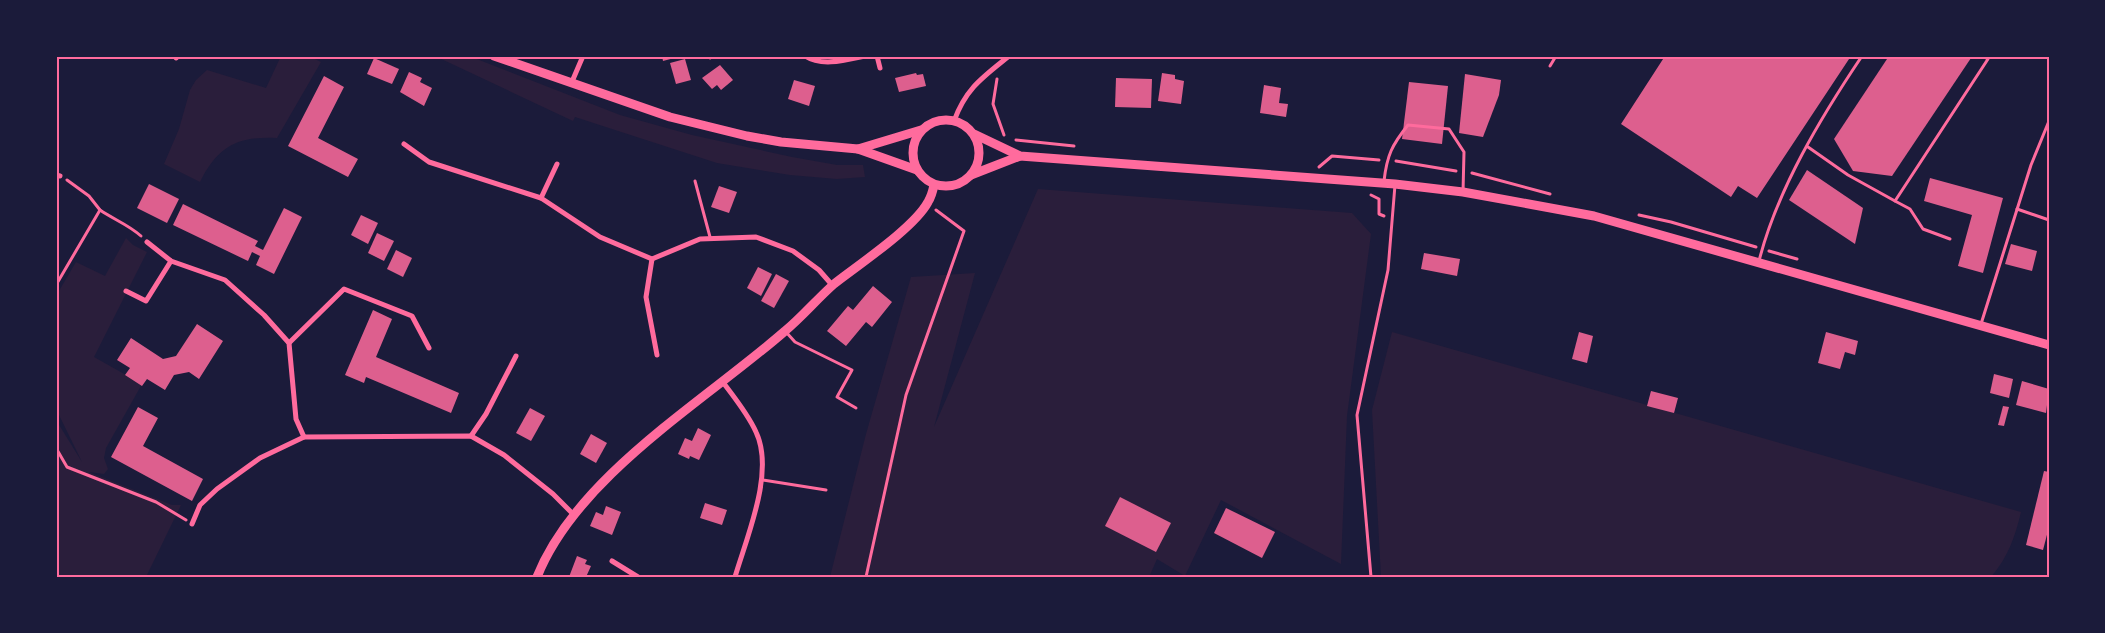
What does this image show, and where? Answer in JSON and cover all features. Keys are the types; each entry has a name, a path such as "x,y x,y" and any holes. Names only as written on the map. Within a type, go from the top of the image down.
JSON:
{"main road":[{"path":"494,56 670,117 747,136 781,142 858,149 917,170 934,184 954,186 970,176 1020,156"},
{"path":"858,149 921,130 936,121 954,121 963,124 974,134 1020,156 1395,184 1463,192 1594,216 2049,346"},
{"path":"917,170 912,149 915,139 921,130"},
{"path":"970,176 979,158 979,148 974,134"},
{"path":"537,577 544,559 574,515 627,458 785,331 833,286 908,225 928,203 934,184"}],"street":[{"path":"571,84 583,56"},
{"path":"805,56 811,60 837,62 865,56"},
{"path":"877,56 880,68"},
{"path":"954,121 961,101 974,84 1009,56"},
{"path":"404,144 429,162 542,198 600,237 652,259 710,237 756,237 793,251 819,270 833,286"},
{"path":"542,198 557,164"},
{"path":"147,242 171,261 225,280 264,315 289,343 296,419 304,436"},
{"path":"652,259 646,297 657,356"},
{"path":"126,292 146,301 171,261"},
{"path":"289,343 344,289 412,316 429,348"},
{"path":"471,436 486,414 516,356"},
{"path":"722,381 757,433 761,451 763,480 735,577"},
{"path":"192,524 200,505 217,489 260,458 304,436 471,436 504,455 553,494 574,515"},
{"path":"612,562 638,577"}],"lane":[{"path":"1550,66 1556,56"},
{"path":"1759,262 1766,234 1784,189 1862,56"},
{"path":"1895,201 1988,60 1983,56"},
{"path":"1980,327 2030,164 2049,121"},
{"path":"1384,184 1387,160 1393,144 1408,125 1449,129 1464,152 1463,192"},
{"path":"1808,147 1848,175 1910,209 1923,229 1950,239"},
{"path":"695,181 710,237"},
{"path":"1372,577 1357,416 1388,270 1395,184"},
{"path":"2017,209 2049,220"},
{"path":"785,331 795,342 852,370 837,396 856,408"},
{"path":"763,480 826,490"}],"path":[{"path":"1000,63 993,104 1001,130 1008,139 1080,147"},
{"path":"1314,166 1319,167 1332,156 1370,160"},
{"path":"1406,163 1451,170"},
{"path":"58,176 75,183 100,210 116,221 132,228 147,242"},
{"path":"866,577 906,395 964,231 928,203"},
{"path":"56,285 100,210"},
{"path":"56,448 67,467 156,502 192,524"}],"shaded area":[{"path":"281,56 309,56 321,62 277,138 251,139 231,146 214,160 200,182 164,164 179,129 190,90 196,80 207,70 266,88"},
{"path":"435,56 469,56 620,115 692,135 837,165 863,165 865,177 837,179 790,175 717,163 575,117 573,121"},
{"path":"1291,56 1397,56 1365,59"},
{"path":"1038,189 1352,213 1371,234 1347,416 1341,564 1221,500 1185,576 1157,559 1149,577 830,577 866,434 911,277 975,273 934,427"},
{"path":"126,238 133,245 147,252 94,357 142,384 106,448 104,458 108,469 104,474 89,472 172,505 181,505 146,577 56,577 56,420 82,462 59,415 56,415 56,296 76,262 105,276"},
{"path":"1392,332 2021,512 2016,530 2006,554 1991,577 1381,577 1372,410"}],"building":[{"path":"662,56 678,56 678,57 663,61"},
{"path":"1665,56 1851,56 1757,198 1738,186 1731,197 1621,124"},
{"path":"1889,56 1971,58 1892,176 1853,171 1834,139"},
{"path":"374,58 399,69 392,84 367,74"},
{"path":"685,59 691,80 676,84 670,63"},
{"path":"720,65 733,80 721,90 717,85 712,89 702,78"},
{"path":"409,72 422,78 420,82 432,88 424,106 400,92"},
{"path":"916,73 917,75 923,74 926,86 899,92 895,78"},
{"path":"1162,73 1175,75 1175,79 1184,81 1181,104 1158,101"},
{"path":"1465,74 1501,80 1499,95 1483,137 1459,133"},
{"path":"324,76 344,87 318,138 358,159 348,177 288,146"},
{"path":"1116,78 1152,79 1151,108 1115,107"},
{"path":"794,80 815,86 809,106 788,99"},
{"path":"1409,82 1448,86 1442,144 1402,139"},
{"path":"1264,85 1281,88 1279,103 1288,104 1286,117 1260,113"},
{"path":"1807,170 1863,208 1855,244 1789,200"},
{"path":"1930,178 2003,198 1983,273 1958,266 1972,215 1924,201"},
{"path":"149,184 179,199 167,223 137,208"},
{"path":"719,186 737,192 729,213 711,207"},
{"path":"183,204 258,241 255,246 263,250 284,208 302,217 274,274 256,265 260,256 252,252 248,261 173,225"},
{"path":"361,215 378,223 368,244 351,235"},
{"path":"377,233 394,241 384,261 368,253"},
{"path":"2011,244 2037,251 2032,271 2005,264"},
{"path":"396,250 412,258 403,277 387,269"},
{"path":"1424,253 1460,259 1457,276 1421,269"},
{"path":"758,267 772,274 761,296 747,288"},
{"path":"776,274 789,281 774,308 761,301"},
{"path":"873,286 892,302 872,327 866,322 846,346 827,331 848,306 853,310"},
{"path":"373,310 392,319 376,357 459,393 451,413 366,377 364,383 345,375"},
{"path":"197,324 223,341 199,379 189,372 174,375 165,390 147,379 142,386 125,375 130,368 117,360 131,338 163,359 176,356"},
{"path":"1579,332 1593,336 1587,363 1572,359"},
{"path":"1826,332 1858,341 1855,355 1845,352 1840,369 1818,363"},
{"path":"1994,374 2013,379 2009,398 1990,393"},
{"path":"2022,381 2049,389 2046,413 2016,405"},
{"path":"1651,391 1678,398 1674,413 1647,406"},
{"path":"2003,406 2009,407 2004,426 1998,425"},
{"path":"138,407 158,418 143,446 203,479 192,501 111,457"},
{"path":"530,408 545,416 531,441 516,433"},
{"path":"698,428 711,435 699,460 690,456 689,459 678,454 685,438 692,441"},
{"path":"591,434 607,443 596,463 580,454"},
{"path":"2044,471 2049,472 2049,527 2043,550 2026,545"},
{"path":"1120,497 1171,523 1156,552 1105,526"},
{"path":"705,503 727,510 722,525 700,518"},
{"path":"606,506 621,512 612,535 590,526 596,512 603,515"},
{"path":"1226,508 1275,532 1262,558 1214,533"},
{"path":"577,556 587,560 585,564 591,566 586,577 569,577"}]}
